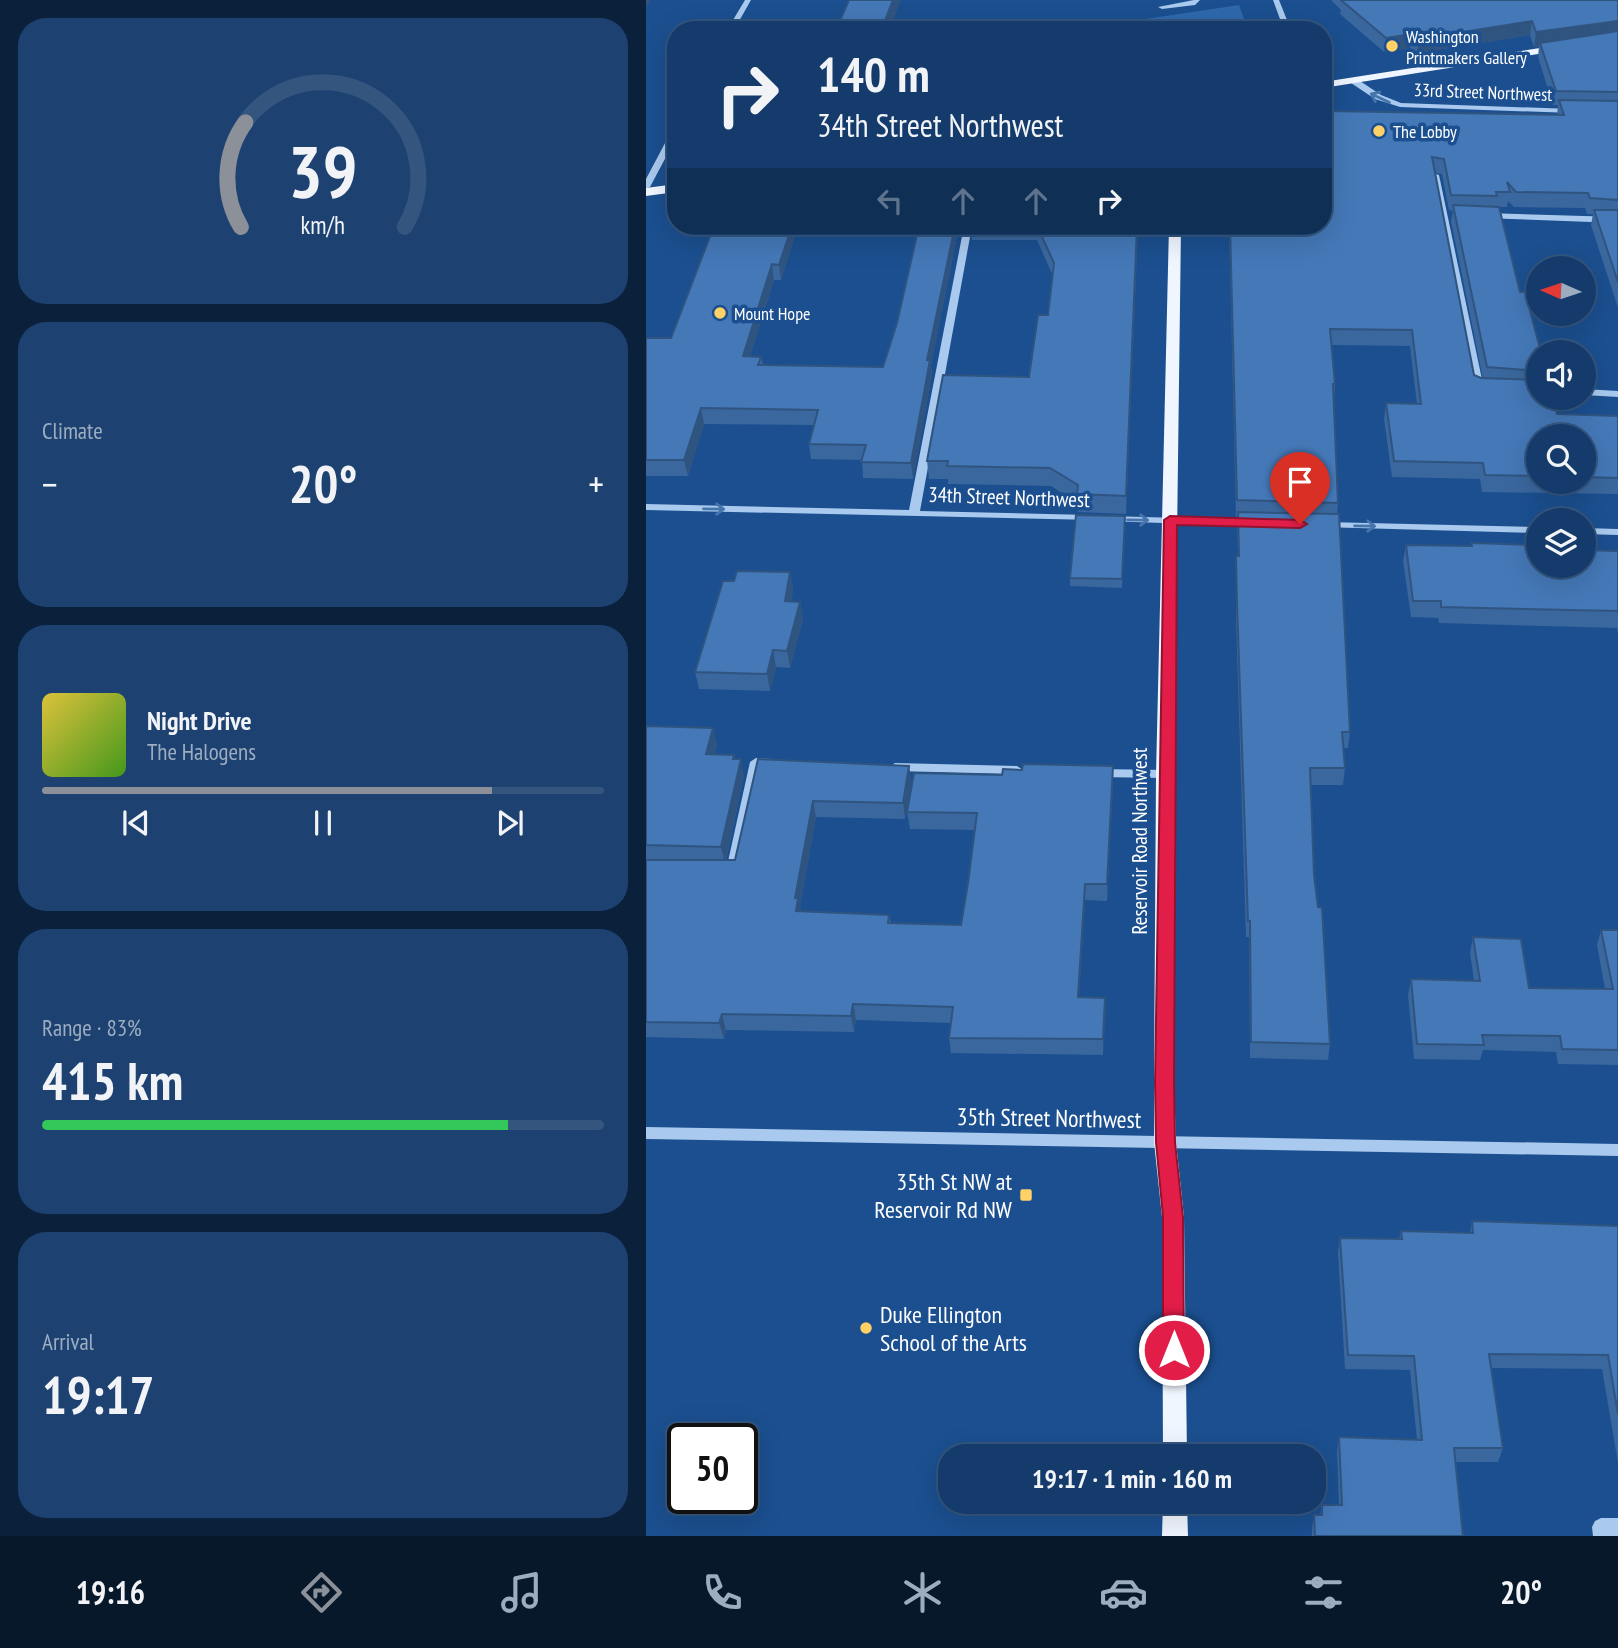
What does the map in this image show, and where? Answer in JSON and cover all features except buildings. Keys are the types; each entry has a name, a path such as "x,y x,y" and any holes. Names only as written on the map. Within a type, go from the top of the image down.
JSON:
{"main road":[{"path":"1332,84 1577,45"},
{"path":"646,190 667,189"},
{"name":"Reservoir Road Northwest","path":"1175,235 1165,775 1165,1142 1173,1217 1175,1444"},
{"path":"1175,1514 1175,1536"}],"street":[{"path":"736,21 748,0"},
{"path":"1162,6 1195,3 1197,0"},
{"path":"1276,0 1284,21"},
{"name":"33rd Street Northwest","path":"1354,81 1378,97 1400,105 1578,111"},
{"path":"646,190 667,148"},
{"path":"1435,175 1478,388 1490,389"},
{"path":"1443,215 1457,216"},
{"path":"1470,216 1618,220"},
{"path":"914,514 966,235"},
{"path":"1596,393 1618,394"},
{"name":"34th Street Northwest","path":"646,507 1263,523"},
{"path":"1318,524 1526,530"},
{"path":"1596,531 1618,532"},
{"path":"707,870 732,871 756,762 783,763"},
{"path":"879,766 1029,771"},
{"path":"1084,772 1165,775"},
{"name":"35th Street Northwest","path":"646,1133 1618,1150"},
{"path":"1602,1536 1601,1527 1618,1527"}],"shaded area":[{"path":"1239,5 1245,21 1132,21"}],"place":[{"name":"Washington Printmakers Gallery","path":"1392,46"},
{"name":"The Lobby","path":"1379,131"},
{"name":"Mount Hope","path":"720,313"},
{"name":"35th St NW at Reservoir Rd NW","path":"1026,1195"},
{"name":"Duke Ellington School of the Arts","path":"866,1328"}],"route":[{"path":"1174,1350 1173,1217 1165,1142 1164,1083 1165,775 1170,520 1300,524"}]}
